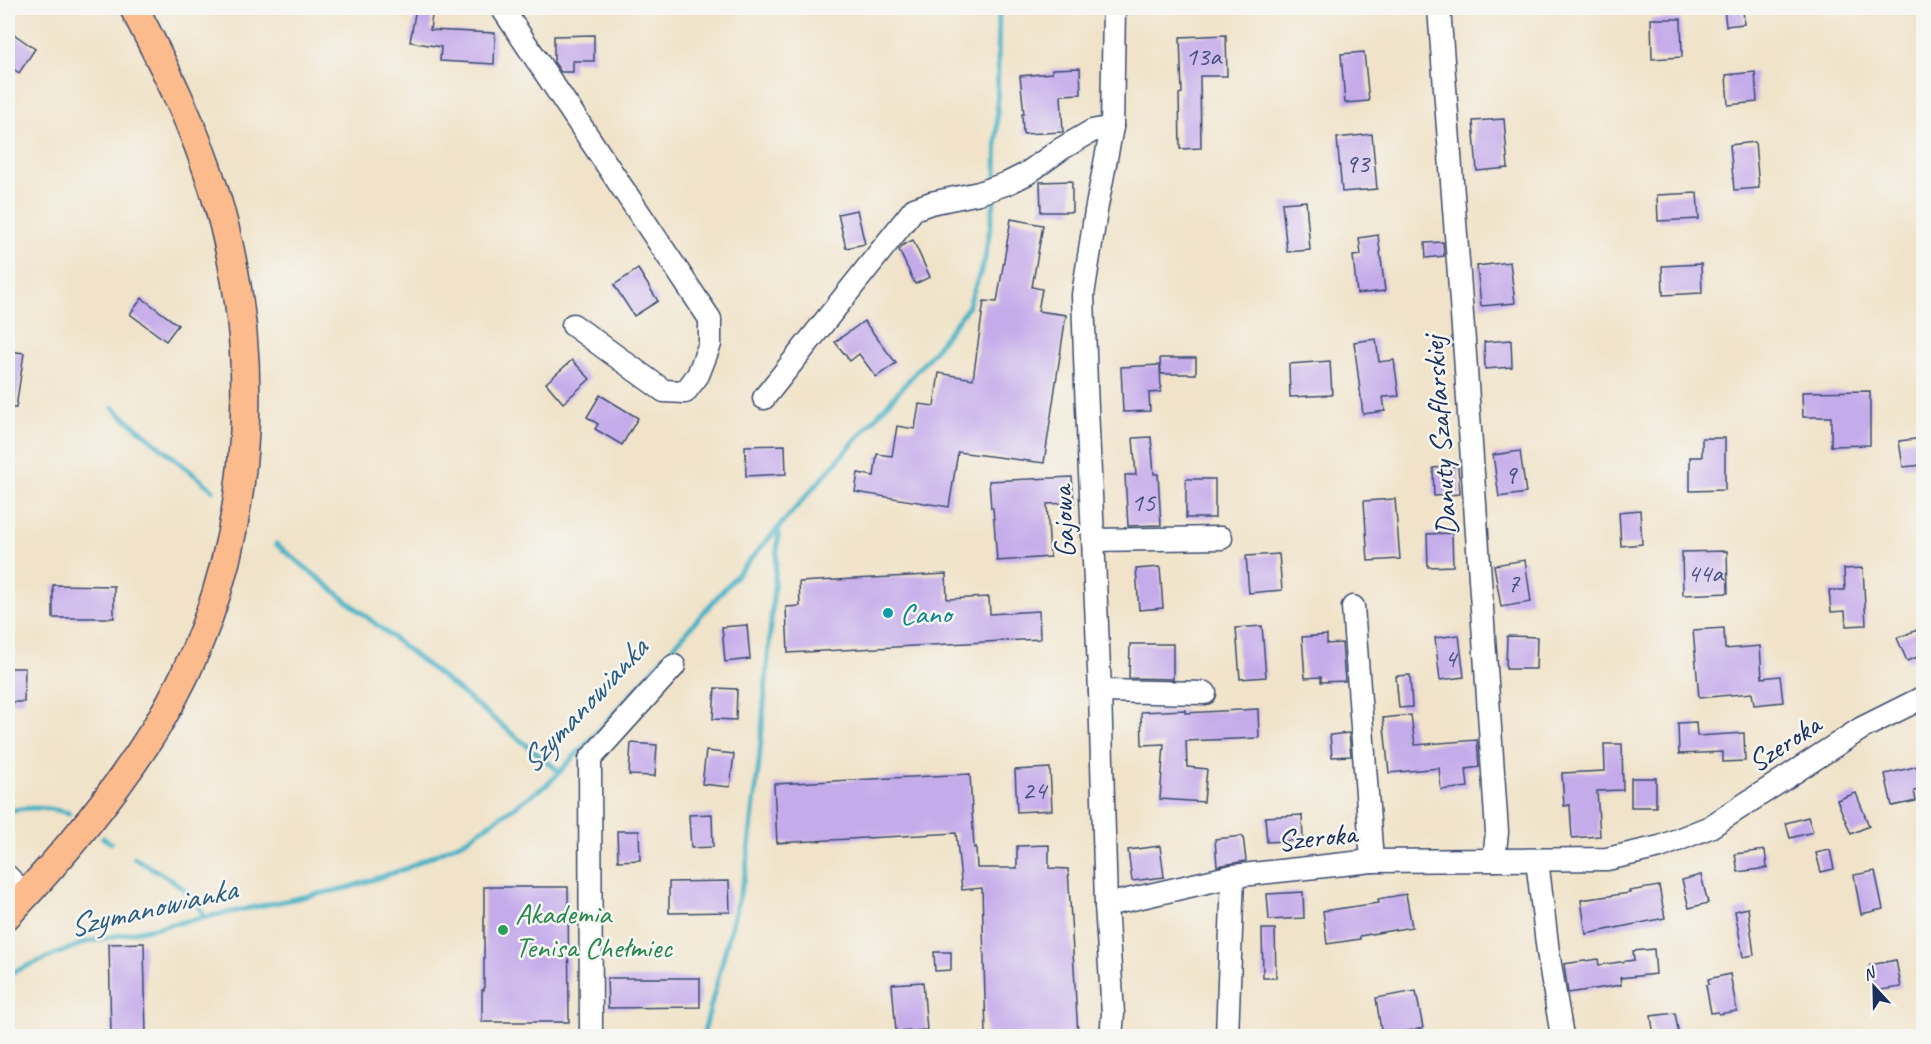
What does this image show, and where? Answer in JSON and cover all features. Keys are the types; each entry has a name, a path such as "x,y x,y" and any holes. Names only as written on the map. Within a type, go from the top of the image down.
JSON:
{"main road":[{"path":"14,895 62,856 95,816 127,773 155,729 184,676 212,609 231,539 241,480 246,386 244,340 231,256 215,192 195,136 170,76 134,8"}],"street":[{"path":"502,8 710,319 710,344 698,375 685,392 664,391 573,325"},
{"name":"Gajowa","path":"1111,1036 1113,1014 1106,905 1100,692 1083,295 1112,127 1114,8"},
{"name":"Danuty Szaflarskiej","path":"1439,8 1497,832 1494,860"},
{"path":"764,398 914,209 979,193 1008,183 1026,174 1061,149 1092,131 1112,127"},
{"path":"1094,540 1221,538"},
{"path":"1353,607 1372,861"},
{"path":"591,1036 590,759 674,666"},
{"path":"1100,692 1205,693"},
{"name":"Szeroka","path":"1106,905 1233,876 1372,861 1607,859 1660,847 1710,827 1862,728 1923,697"},
{"path":"1537,860 1548,952 1563,1036"},
{"path":"1227,1036 1233,876"}],"building":[{"path":"416,8 433,8 430,30 495,33 494,64 440,61 441,47 410,42"},
{"path":"1724,8 1743,8 1744,24 1726,26"},
{"path":"1651,19 1681,19 1682,57 1652,59"},
{"path":"8,30 35,49 19,73 8,65"},
{"path":"594,35 594,61 573,61 573,72 561,72 554,62 554,36"},
{"path":"1226,35 1227,76 1200,76 1201,148 1180,149 1179,94 1182,93 1180,37"},
{"path":"1364,52 1369,101 1345,103 1341,54"},
{"path":"1080,68 1081,94 1061,95 1063,132 1023,134 1022,114 1024,114 1020,76 1052,73 1052,69"},
{"path":"1755,72 1757,102 1728,105 1726,75"},
{"path":"1504,119 1508,168 1477,171 1473,121"},
{"path":"1372,134 1377,189 1342,192 1337,138"},
{"path":"1755,142 1759,188 1734,190 1730,145"},
{"path":"1072,181 1072,212 1041,212 1040,182"},
{"path":"1697,193 1699,219 1658,221 1657,195"},
{"path":"1306,201 1310,250 1287,252 1282,203"},
{"path":"857,210 865,244 846,248 838,214"},
{"path":"1011,219 1043,225 1032,287 1042,289 1038,311 1066,315 1044,463 958,452 949,507 855,492 858,473 874,476 877,454 892,456 897,426 915,429 919,404 934,406 939,373 973,379 984,301 997,302"},
{"path":"1378,235 1385,291 1357,294 1353,256 1361,255 1359,238"},
{"path":"913,240 930,277 915,284 899,250"},
{"path":"1443,242 1444,256 1426,258 1425,243"},
{"path":"1510,262 1515,303 1481,306 1477,266"},
{"path":"1701,264 1702,293 1663,295 1662,266"},
{"path":"638,269 658,301 634,316 614,285"},
{"path":"142,298 178,325 166,341 130,314"},
{"path":"864,321 896,363 876,377 859,354 850,361 835,342"},
{"path":"1376,339 1379,362 1394,360 1399,396 1383,397 1385,411 1363,414 1354,342"},
{"path":"1511,340 1512,367 1485,369 1484,342"},
{"path":"8,351 24,353 16,408 8,408"},
{"path":"1160,358 1196,358 1196,374 1161,374"},
{"path":"572,360 590,379 563,403 546,383"},
{"path":"1330,361 1332,395 1290,397 1289,364"},
{"path":"1160,365 1161,392 1149,393 1150,411 1123,412 1121,367"},
{"path":"1870,391 1870,445 1831,446 1831,417 1803,417 1802,392"},
{"path":"600,395 638,418 622,445 595,429 598,424 587,417"},
{"path":"1151,437 1154,474 1158,474 1161,525 1128,526 1125,475 1136,475 1133,438"},
{"path":"1702,438 1725,438 1725,490 1690,491 1690,457 1702,457"},
{"path":"1923,438 1923,465 1903,467 1899,441"},
{"path":"785,445 786,474 746,476 745,446"},
{"path":"1520,451 1526,493 1499,497 1493,455"},
{"path":"1458,466 1460,494 1434,496 1433,468"},
{"path":"1072,477 1074,503 1047,504 1050,557 997,561 989,481"},
{"path":"1186,479 1215,479 1215,518 1186,518"},
{"path":"1395,499 1400,559 1368,561 1364,501"},
{"path":"1640,510 1642,544 1621,546 1619,512"},
{"path":"1452,533 1453,566 1428,567 1427,534"},
{"path":"1727,551 1728,593 1683,595 1682,552"},
{"path":"1279,554 1282,590 1249,593 1246,556"},
{"path":"1525,560 1531,602 1501,607 1494,565"},
{"path":"1160,567 1163,608 1139,610 1136,569"},
{"path":"1863,568 1866,625 1846,626 1845,611 1831,612 1829,590 1845,590 1844,569"},
{"name":"Cano","path":"946,574 947,599 989,597 990,614 1039,611 1040,639 788,653 786,607 800,606 799,582"},
{"path":"53,585 114,586 114,618 53,618"},
{"path":"747,625 750,659 725,662 722,627"},
{"path":"1262,626 1266,677 1240,679 1236,628"},
{"path":"1724,628 1725,649 1760,646 1762,678 1780,676 1783,702 1754,705 1752,693 1699,698 1693,630"},
{"path":"1920,629 1923,637 1923,655 1907,661 1897,638"},
{"path":"1327,635 1327,644 1342,643 1345,681 1321,682 1321,677 1305,678 1302,637"},
{"path":"1459,635 1464,677 1440,680 1435,638"},
{"path":"1507,636 1537,637 1536,669 1506,669"},
{"path":"1130,644 1173,644 1173,679 1129,678"},
{"path":"8,668 25,668 24,702 8,702"},
{"path":"1410,675 1412,707 1399,708 1396,676"},
{"path":"715,688 737,689 736,720 713,719"},
{"path":"1258,709 1259,738 1186,741 1187,767 1207,769 1204,802 1160,799 1164,744 1142,745 1141,712 1185,710 1185,713"},
{"path":"1411,715 1415,745 1477,740 1479,767 1466,769 1468,787 1441,790 1439,768 1389,773 1383,718"},
{"path":"1696,722 1697,736 1744,733 1745,761 1723,762 1723,752 1679,754 1678,723"},
{"path":"1349,733 1351,756 1332,757 1330,735"},
{"path":"631,743 657,745 655,776 629,775"},
{"path":"1604,744 1622,744 1623,790 1597,791 1600,836 1572,838 1570,805 1564,806 1562,773 1605,771"},
{"path":"706,751 734,754 730,787 702,784"},
{"path":"1923,765 1923,790 1914,791 1916,801 1892,806 1885,774"},
{"path":"1050,768 1052,810 1017,812 1015,770"},
{"path":"970,774 977,868 1017,868 1017,846 1049,845 1049,868 1068,869 1078,1035 986,1035 982,888 962,890 956,833 777,843 774,784"},
{"path":"1631,778 1656,778 1656,807 1631,807"},
{"path":"1856,793 1869,826 1851,834 1837,800"},
{"path":"712,814 713,847 691,848 689,815"},
{"path":"1302,815 1303,840 1267,842 1265,817"},
{"path":"1808,817 1813,832 1790,838 1786,823"},
{"path":"617,831 639,831 640,860 618,861"},
{"path":"1243,836 1246,861 1217,866 1215,839"},
{"path":"1160,846 1164,877 1132,881 1128,850"},
{"path":"1765,850 1767,868 1738,872 1735,854"},
{"path":"1830,850 1834,869 1821,872 1816,853"},
{"path":"1875,871 1883,909 1861,914 1854,875"},
{"path":"1701,875 1708,903 1689,908 1682,880"},
{"path":"729,881 730,912 669,913 669,882"},
{"path":"1659,886 1665,918 1586,934 1581,900"},
{"path":"484,887 568,887 569,1022 482,1022"},
{"path":"1303,892 1304,918 1269,920 1267,894"},
{"path":"1406,894 1412,927 1327,944 1323,911 1379,903 1378,899"},
{"path":"1748,908 1754,955 1743,957 1735,911"},
{"path":"1262,929 1275,929 1276,978 1263,978"},
{"path":"144,943 146,1036 111,1036 109,944"},
{"path":"1654,949 1656,974 1620,978 1621,985 1568,993 1564,964 1598,959 1599,965 1634,960 1633,951"},
{"path":"934,952 951,952 951,970 935,971"},
{"path":"1896,960 1901,987 1875,991 1870,965"},
{"path":"1730,974 1737,1011 1711,1013 1706,985 1709,984 1708,979"},
{"path":"607,978 700,978 700,1007 608,1008"},
{"path":"923,982 927,1030 896,1032 892,984"},
{"path":"1416,991 1423,1028 1382,1036 1376,998"},
{"path":"1675,1013 1679,1036 1654,1036 1651,1016"}],"waterway":[{"name":"Szymanowianka","path":"996,177 999,8"},
{"name":"Szymanowianka","path":"8,977 15,971 86,942 347,888 405,869 466,840 548,784 604,725 930,356 968,307 985,259 994,203"},
{"path":"113,408 213,490"},
{"path":"703,1036 746,870 759,763 779,527"},
{"path":"276,544 560,772"},
{"path":"8,811 38,808 69,813"},
{"path":"103,838 111,843"},
{"path":"134,858 181,887 194,900 205,917"}],"place":[{"name":"Cano","path":"888,613"},
{"name":"Akademia Tenisa Chełmiec","path":"503,930"}]}
